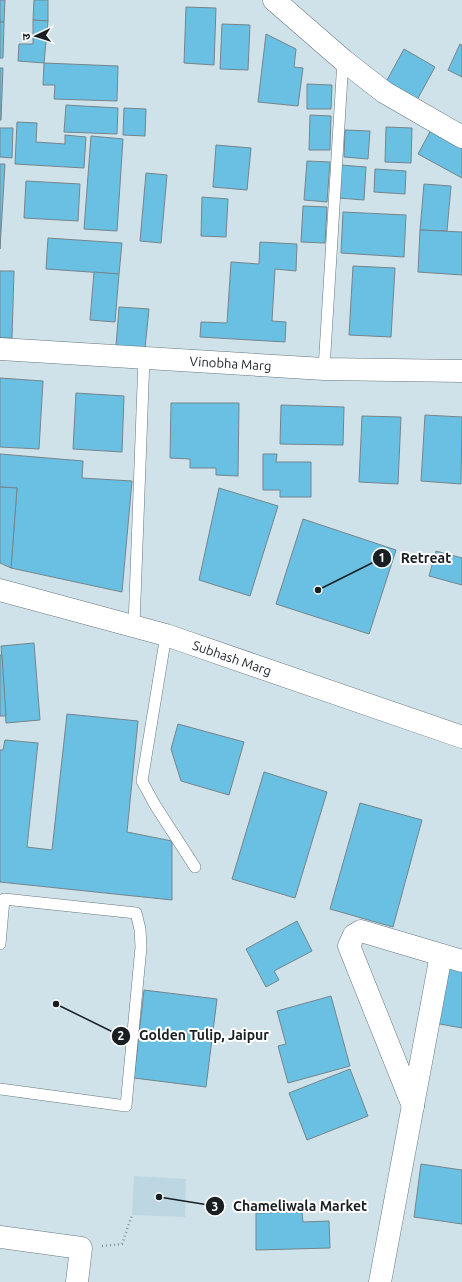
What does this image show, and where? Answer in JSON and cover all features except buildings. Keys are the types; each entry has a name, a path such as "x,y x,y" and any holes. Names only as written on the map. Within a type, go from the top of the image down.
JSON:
{"street":[{"path":"274,0 343,60 384,92 462,137"},
{"name":"Vinobha Marg","path":"0,349 324,369 462,371"},
{"name":"Subhash Marg","path":"0,590 166,635 462,737"},
{"path":"412,1106 349,946 354,935 361,931 462,961"},
{"path":"380,1282 440,955"},
{"path":"0,1237 81,1248 77,1282"}],"lane":[{"path":"324,369 343,60"},
{"path":"134,626 144,358"},
{"path":"166,635 142,781 155,805 195,867"},
{"path":"0,944 4,899 136,913 140,928 141,947 126,1106 0,1089"}],"path":[{"path":"81,1248 122,1244 132,1214"}],"shaded area":[{"path":"134,1176 186,1179 185,1217 132,1215"}],"place":[{"name":"Retreat","path":"318,590"},
{"name":"Golden Tulip, Jaipur","path":"56,1004"},
{"name":"Chameliwala Market","path":"159,1197"}]}
